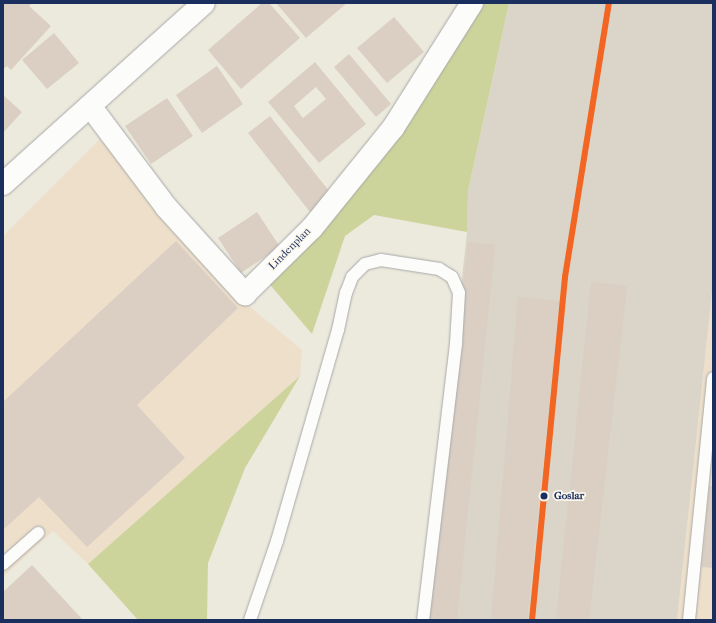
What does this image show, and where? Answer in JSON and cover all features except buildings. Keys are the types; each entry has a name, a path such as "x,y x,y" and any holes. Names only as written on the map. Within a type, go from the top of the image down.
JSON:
{"street":[{"path":"3,184 204,3"},
{"name":"Lindenplan","path":"90,106 166,207 245,294 312,228 393,128 472,3"}],"lane":[{"path":"250,620 279,534 338,330 346,293 352,277 365,264 381,260 439,269 452,277 459,293 456,344 423,620"},
{"path":"689,620 713,378"},
{"path":"3,564 38,532"}],"shaded area":[{"path":"509,3 713,3 713,282 677,620 425,620 467,232 468,191"},
{"path":"100,139 244,302 302,350 300,376 88,564 53,531 3,577 3,236"},
{"path":"713,282 713,620 677,620"}],"green space":[{"path":"484,3 509,3 468,191 467,232 374,215 345,236 312,334 266,280 448,60"},
{"path":"300,376 245,468 208,563 207,620 138,620 88,564"}],"transit line":[{"path":"532,620 565,277 609,3"}],"place":[{"name":"Goslar","path":"544,496"}]}
